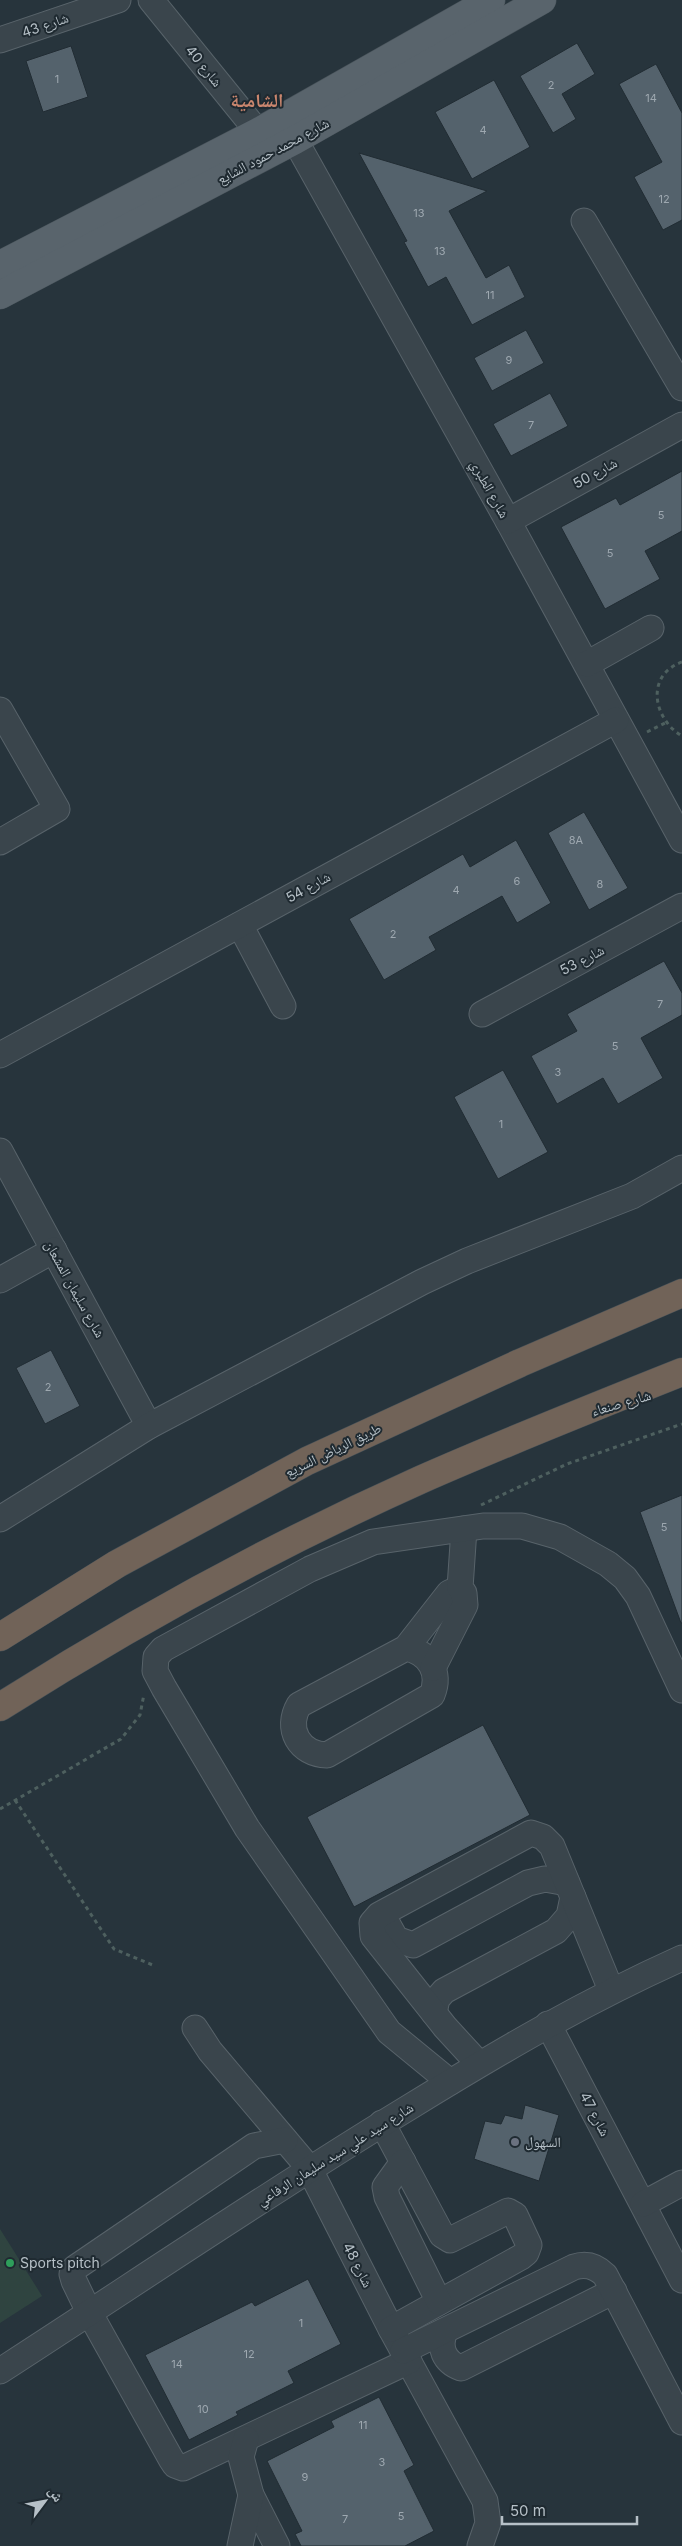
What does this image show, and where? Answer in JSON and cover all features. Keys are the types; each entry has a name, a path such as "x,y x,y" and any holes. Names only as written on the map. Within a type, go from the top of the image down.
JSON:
{"highway":[{"name":"طريق الرياض السريع","path":"0,1637 117,1564 307,1461 520,1363 682,1293"},
{"path":"0,1707 84,1654 253,1562 419,1481 682,1372"}],"main road":[{"name":"شارع محمد حمود الشايع","path":"0,294 295,140 542,0"},
{"name":"شارع محمد حمود الشايع","path":"0,266 258,132 488,1"},
{"name":"شارع صنعاء","path":"560,1421 682,1386"}],"street":[{"name":"شارع 43","path":"0,40 118,0"},
{"name":"شارع 40","path":"150,0 258,132"},
{"name":"شارع الطبري","path":"295,140 508,521 616,720 673,802 682,840"},
{"path":"584,221 682,388"},
{"name":"شارع 50","path":"508,521 682,425"},
{"path":"587,664 651,628"},
{"path":"0,710 57,809 0,842"},
{"name":"شارع 54","path":"0,1055 616,720"},
{"name":"شارع 53","path":"482,1014 682,906"},
{"path":"240,925 283,1006"},
{"name":"شارع سليمان المشعان","path":"0,1151 150,1426"},
{"path":"0,1519 150,1426 422,1282 467,1261 632,1196 682,1168"},
{"path":"0,1280 54,1250"},
{"path":"450,2082 389,2032 247,1828 155,1671 156,1657 162,1649 310,1569 373,1542 464,1529 522,1526 560,1537 608,1564 625,1578 638,1596 682,1690"},
{"path":"433,1668 465,1605 464,1593 460,1588 464,1529"},
{"path":"406,1648 422,1654 433,1668 436,1682 432,1695 327,1755 312,1752 299,1742 293,1728 295,1712 300,1705 406,1648 449,1593 460,1588"},
{"path":"479,2064 437,2003 372,1933 375,1919 382,1914 531,1833 543,1837 552,1846 611,1990"},
{"path":"382,1914 396,1939 413,1945 528,1883 545,1879 570,1890"},
{"path":"437,2003 556,1931 569,1916 570,1890"},
{"path":"413,1945 420,1972 433,1988 437,2003"},
{"name":"شارع سيد علي سيد سليمان الرفاعي","path":"0,2371 309,2168 479,2064 611,1990 682,1958"},
{"name":"شارع 47","path":"548,2024 682,2280"},
{"name":"شارع 48","path":"195,2028 210,2051 309,2168 391,2329 485,2502 488,2523 480,2546"},
{"path":"254,2146 257,2107"},
{"path":"382,2123 442,2235 446,2239 450,2240 508,2211 515,2215 529,2245 526,2253 521,2257 391,2329"},
{"path":"285,2140 254,2146 75,2268 72,2274 89,2312 175,2464 183,2468 246,2439 406,2356 445,2331 580,2265 600,2270 614,2291 679,2409"},
{"path":"403,2162 384,2188 386,2197 439,2302"},
{"path":"643,2204 682,2184"},
{"path":"445,2331 441,2343 442,2350 449,2362 461,2368 614,2291"},
{"path":"246,2439 242,2446 241,2456 251,2495 277,2546"},
{"path":"240,2546 251,2495"}],"path":[{"path":"682,662 669,670 662,680 657,701 665,723 682,736"},
{"path":"478,1506 567,1464 682,1424"},
{"path":"0,1810 121,1739 140,1715 145,1687 155,1671"},
{"path":"15,1800 114,1949 155,1966"}],"green space":[{"name":"Sports pitch","path":"0,2229 42,2296 0,2323"}],"building":[{"path":"577,43 595,74 562,94 576,119 553,133 520,76"},
{"path":"71,46 88,97 43,112 26,61"},
{"path":"656,64 682,113 682,220 663,230 634,177 662,162 619,84"},
{"path":"494,80 530,147 472,179 435,112"},
{"path":"359,153 487,191 449,211 486,278 509,265 525,297 472,325 446,277 428,287 404,242 407,241"},
{"path":"526,330 544,363 492,391 474,358"},
{"path":"550,393 568,426 511,456 493,424"},
{"path":"682,471 682,531 645,551 660,579 605,609 561,527 616,498 620,505"},
{"path":"584,812 628,888 589,910 548,833"},
{"path":"516,840 551,903 517,923 502,896 429,937 436,950 384,980 349,919 463,854 470,867"},
{"path":"664,961 682,993 682,1015 641,1038 663,1078 618,1104 603,1078 557,1104 531,1056 577,1031 567,1014"},
{"path":"503,1070 548,1152 498,1179 454,1097"},
{"path":"51,1350 80,1406 45,1424 16,1368"},
{"path":"682,1495 682,1623 681,1623 640,1512"},
{"path":"483,1725 530,1815 354,1907 307,1817"},
{"name":"السهول","path":"525,2105 559,2115 539,2181 474,2159 485,2121 501,2124 505,2115 522,2119"},
{"path":"308,2279 341,2344 288,2371 294,2383 236,2412 238,2415 189,2440 145,2355 252,2302 255,2306"},
{"path":"379,2397 414,2465 404,2471 434,2531 405,2546 301,2546 295,2534 302,2531 267,2461 334,2427 331,2421"}],"place":[{"name":"السهول","path":"515,2142"},
{"name":"Sports pitch","path":"10,2263"}],"district":[{"name":"الشامية","path":"257,100"}]}
